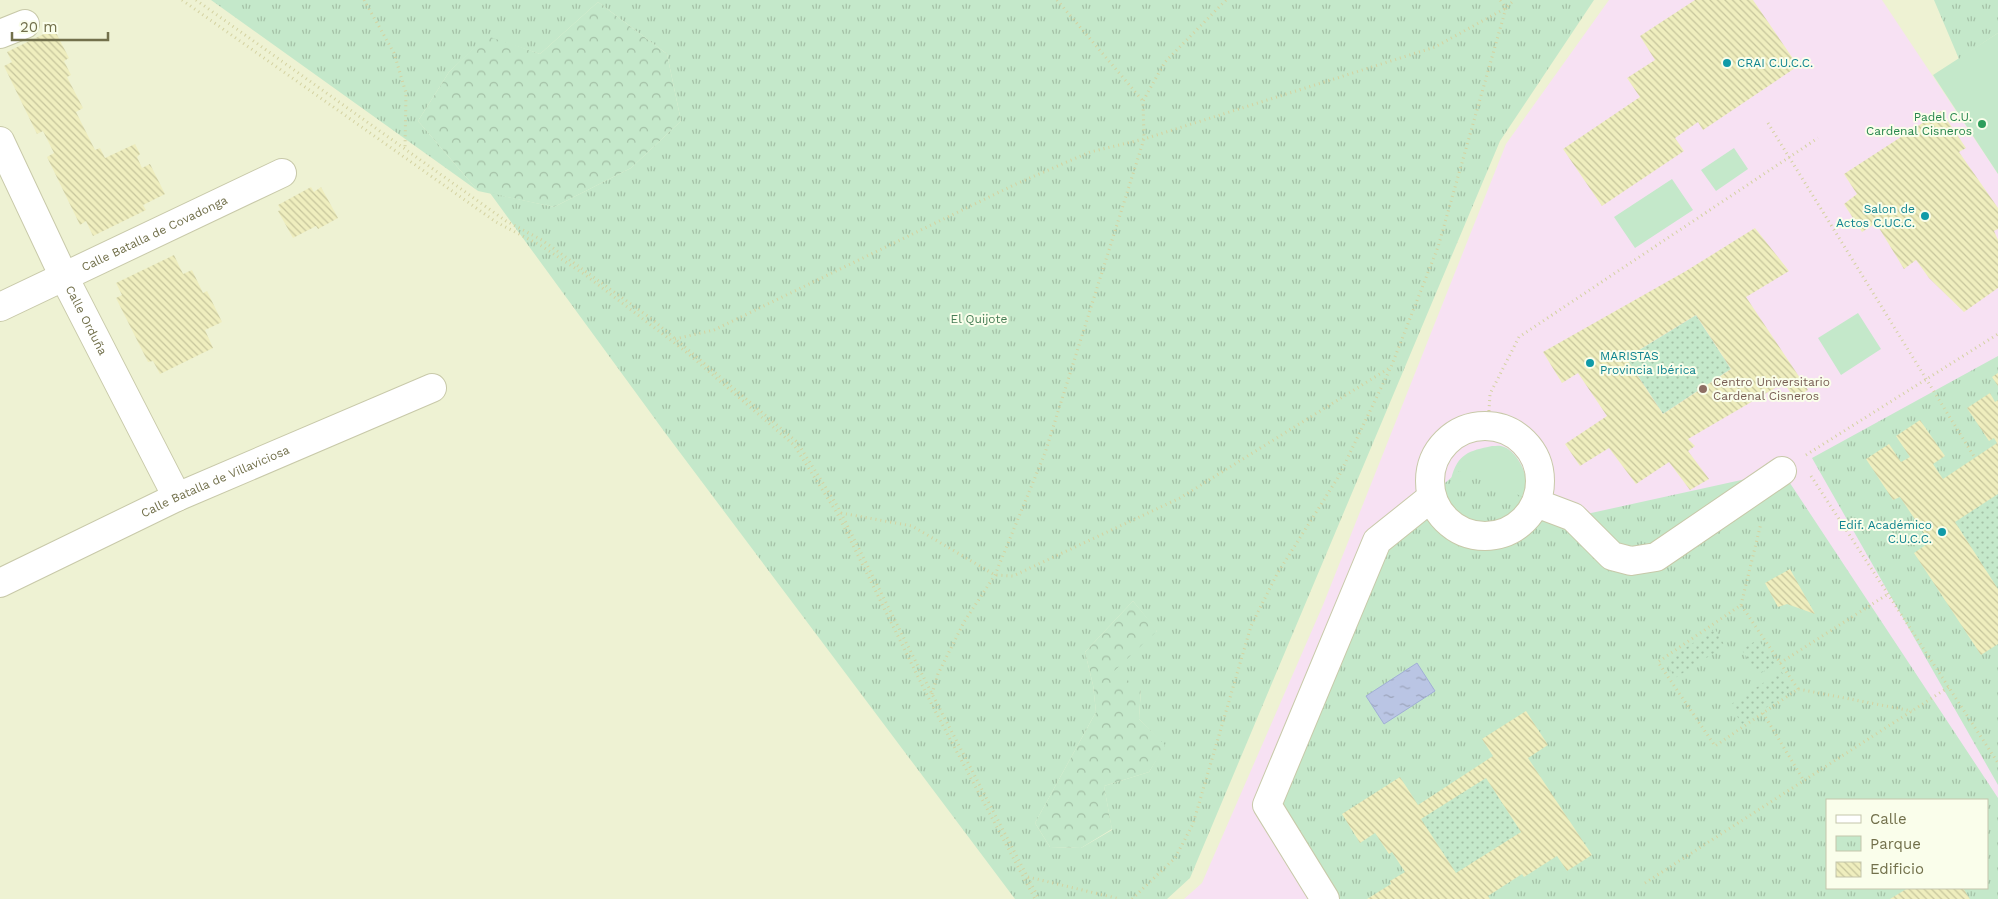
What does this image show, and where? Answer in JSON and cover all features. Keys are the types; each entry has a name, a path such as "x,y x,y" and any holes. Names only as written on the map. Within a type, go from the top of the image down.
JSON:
{"street":[{"path":"0,34 25,24"},
{"name":"Calle Orduña","path":"0,141 64,276 177,497"},
{"name":"Calle Batalla de Covadonga","path":"0,307 282,173"},
{"name":"Calle Batalla de Villaviciosa","path":"0,583 177,497 432,388"},
{"path":"1488,426 1505,430 1520,438 1532,452 1539,467 1541,485 1536,503 1526,520 1510,531 1492,536 1473,535 1455,528 1441,515 1432,497 1430,480 1433,462 1442,448 1454,436 1470,428 1488,426"},
{"path":"1536,503 1572,517 1612,556 1631,561 1656,557 1784,469"},
{"path":"1325,899 1267,805 1378,541 1432,497"}],"path":[{"path":"182,0 496,222 540,246 584,274 671,340 794,445 837,513 932,705 1035,899"},
{"path":"196,0 506,221 542,240 653,320 796,442 841,513 932,694 1039,899"},
{"path":"364,0 394,53 406,93 405,149"},
{"path":"1057,0 1143,101"},
{"path":"932,694 938,674 964,622 996,575 1045,453 1144,139 1143,101 1165,62 1226,0"},
{"path":"1500,0 1506,8"},
{"path":"675,339 714,330 1016,184 1082,156 1144,139 1435,48 1506,8 1514,0"},
{"path":"1132,899 1175,858 1193,824 1251,626 1277,574 1339,476 1391,368 1438,247 1506,8"},
{"path":"1768,123 1975,458"},
{"path":"1488,426 1490,394 1519,337 1818,138"},
{"path":"1798,689 1715,746 1658,662 1741,605 1784,469 1998,334"},
{"path":"841,513 912,526 996,575 1013,576 1180,498 1391,368"},
{"path":"1784,469 1888,594 1998,761"},
{"path":"1780,663 1888,594"},
{"path":"1741,605 1798,689 1912,711"},
{"path":"1645,883 1949,687"},
{"path":"1763,713 1804,781"},
{"path":"1028,877 1120,899"}],"shaded area":[{"path":"0,0 1998,0 1998,899 0,899"},
{"name":"Centro Universitario Cardenal Cisneros","path":"1609,0 1882,0 1998,174 1998,899 1184,899 1202,883 1323,605 1506,144"}],"green space":[{"name":"El Quijote","path":"211,0 1594,0 1500,141 1190,878 1167,899 1015,899 666,434 490,193 554,207 631,168 681,121 667,54 598,2 540,54 487,36 449,72 418,121 478,191","holes":["1133,601 1157,631 1113,672 1141,688 1139,719 1165,745 1149,772 1104,786 1112,830 1081,848 1050,847 1035,823 1096,712 1093,685 1085,652"]},
{"path":"1934,0 1998,0 1998,33 1959,59"},
{"path":"598,2 667,54 681,121 631,168 554,207 478,191 418,121 449,72 487,35 540,54"},
{"name":"Padel C.U. Cardenal Cisneros","path":"1998,33 1998,174 1933,75"},
{"path":"1734,148 1748,169 1716,191 1701,170"},
{"path":"1672,179 1693,210 1635,248 1614,217"},
{"path":"1858,313 1881,349 1841,375 1818,338"},
{"path":"1696,315 1731,369 1663,414 1626,358"},
{"path":"1998,356 1998,785 1812,458"},
{"path":"1492,446 1501,446 1508,449 1520,463 1526,481 1526,489 1522,497 1451,479 1461,458 1471,452"},
{"path":"1459,471 1573,517 1782,471 1998,798 1998,899 1325,899 1267,805 1377,541"},
{"path":"1998,494 1998,589 1955,522"},
{"path":"1133,601 1157,630 1141,688 1139,719 1166,745 1149,772 1104,786 1112,829 1081,848 1050,847 1035,823 1096,712 1093,685 1085,652"},
{"path":"1715,629 1725,646 1675,678 1665,661"},
{"path":"1758,639 1775,664 1758,675 1742,650"},
{"path":"1781,671 1791,686 1789,692 1742,724 1730,705"},
{"path":"1486,778 1521,832 1456,873 1421,819"}],"water":[{"path":"1417,663 1435,691 1384,724 1366,696"}],"building":[{"path":"1695,0 1753,0 1798,66 1703,130 1698,122 1675,138 1684,151 1602,206 1563,149 1640,97 1627,78 1655,60 1640,36"},
{"path":"54,29 69,58 64,61 71,75 67,77 83,108 76,112 95,150 100,148 105,158 135,144 140,154 137,157 142,168 150,164 165,194 143,205 146,210 93,236 86,221 80,225 47,157 54,153 43,131 37,134 4,66 12,62 7,52"},
{"name":"Salon de Actos C.UC.C.","path":"1941,111 1966,148 1959,152 1998,208 1998,229 1994,231 1998,240 1998,288 1964,312 1929,278 1916,260 1904,269 1876,223 1862,232 1844,204 1857,194 1844,174"},
{"path":"311,187 314,192 321,187 338,218 318,229 316,226 293,238 278,211 281,210 278,205"},
{"name":"MARISTAS Provincia Ibérica","path":"1755,228 1789,271 1746,297 1808,390 1794,398 1784,383 1688,439 1695,446 1688,451 1709,479 1690,490 1669,462 1636,484 1609,448 1580,466 1565,444 1607,416 1578,373 1562,383 1543,352 1686,271","holes":["1696,315 1731,369 1663,414 1626,358"]},
{"path":"174,255 183,274 192,270 203,293 207,291 222,322 205,330 213,348 160,374 153,361 148,362 116,298 122,295 116,283"},
{"path":"1998,373 1998,386 1992,377"},
{"name":"Edif. Académico C.U.C.C.","path":"1990,393 1995,402 1998,400 1998,494 1955,522 1998,589 1998,644 1981,655 1914,553 1930,542 1900,497 1893,500 1866,459 1889,444 1901,462 1910,457 1896,436 1920,420 1945,456 1933,464 1943,479 1997,443 1994,438 1989,441 1967,408"},
{"path":"1790,569 1815,614 1787,604 1778,607 1765,583"},
{"path":"1526,711 1548,745 1528,758 1592,855 1567,871 1557,856 1524,877 1522,874 1488,896 1490,899 1367,899 1391,884 1390,881 1405,872 1392,852 1389,854 1375,833 1360,843 1342,814 1400,777 1418,805 1493,756 1482,739","holes":["1486,778 1521,832 1456,873 1421,819"]},
{"path":"1906,889 1964,889 1970,899 1890,899"}],"place":[{"name":"CRAI C.U.C.C.","path":"1727,63"},
{"name":"Padel C.U. Cardenal Cisneros","path":"1982,124"},
{"name":"Salon de Actos C.UC.C.","path":"1925,216"},
{"name":"MARISTAS Provincia Ibérica","path":"1590,363"},
{"name":"Centro Universitario Cardenal Cisneros","path":"1703,389"},
{"name":"Edif. Académico C.U.C.C.","path":"1942,532"}]}
